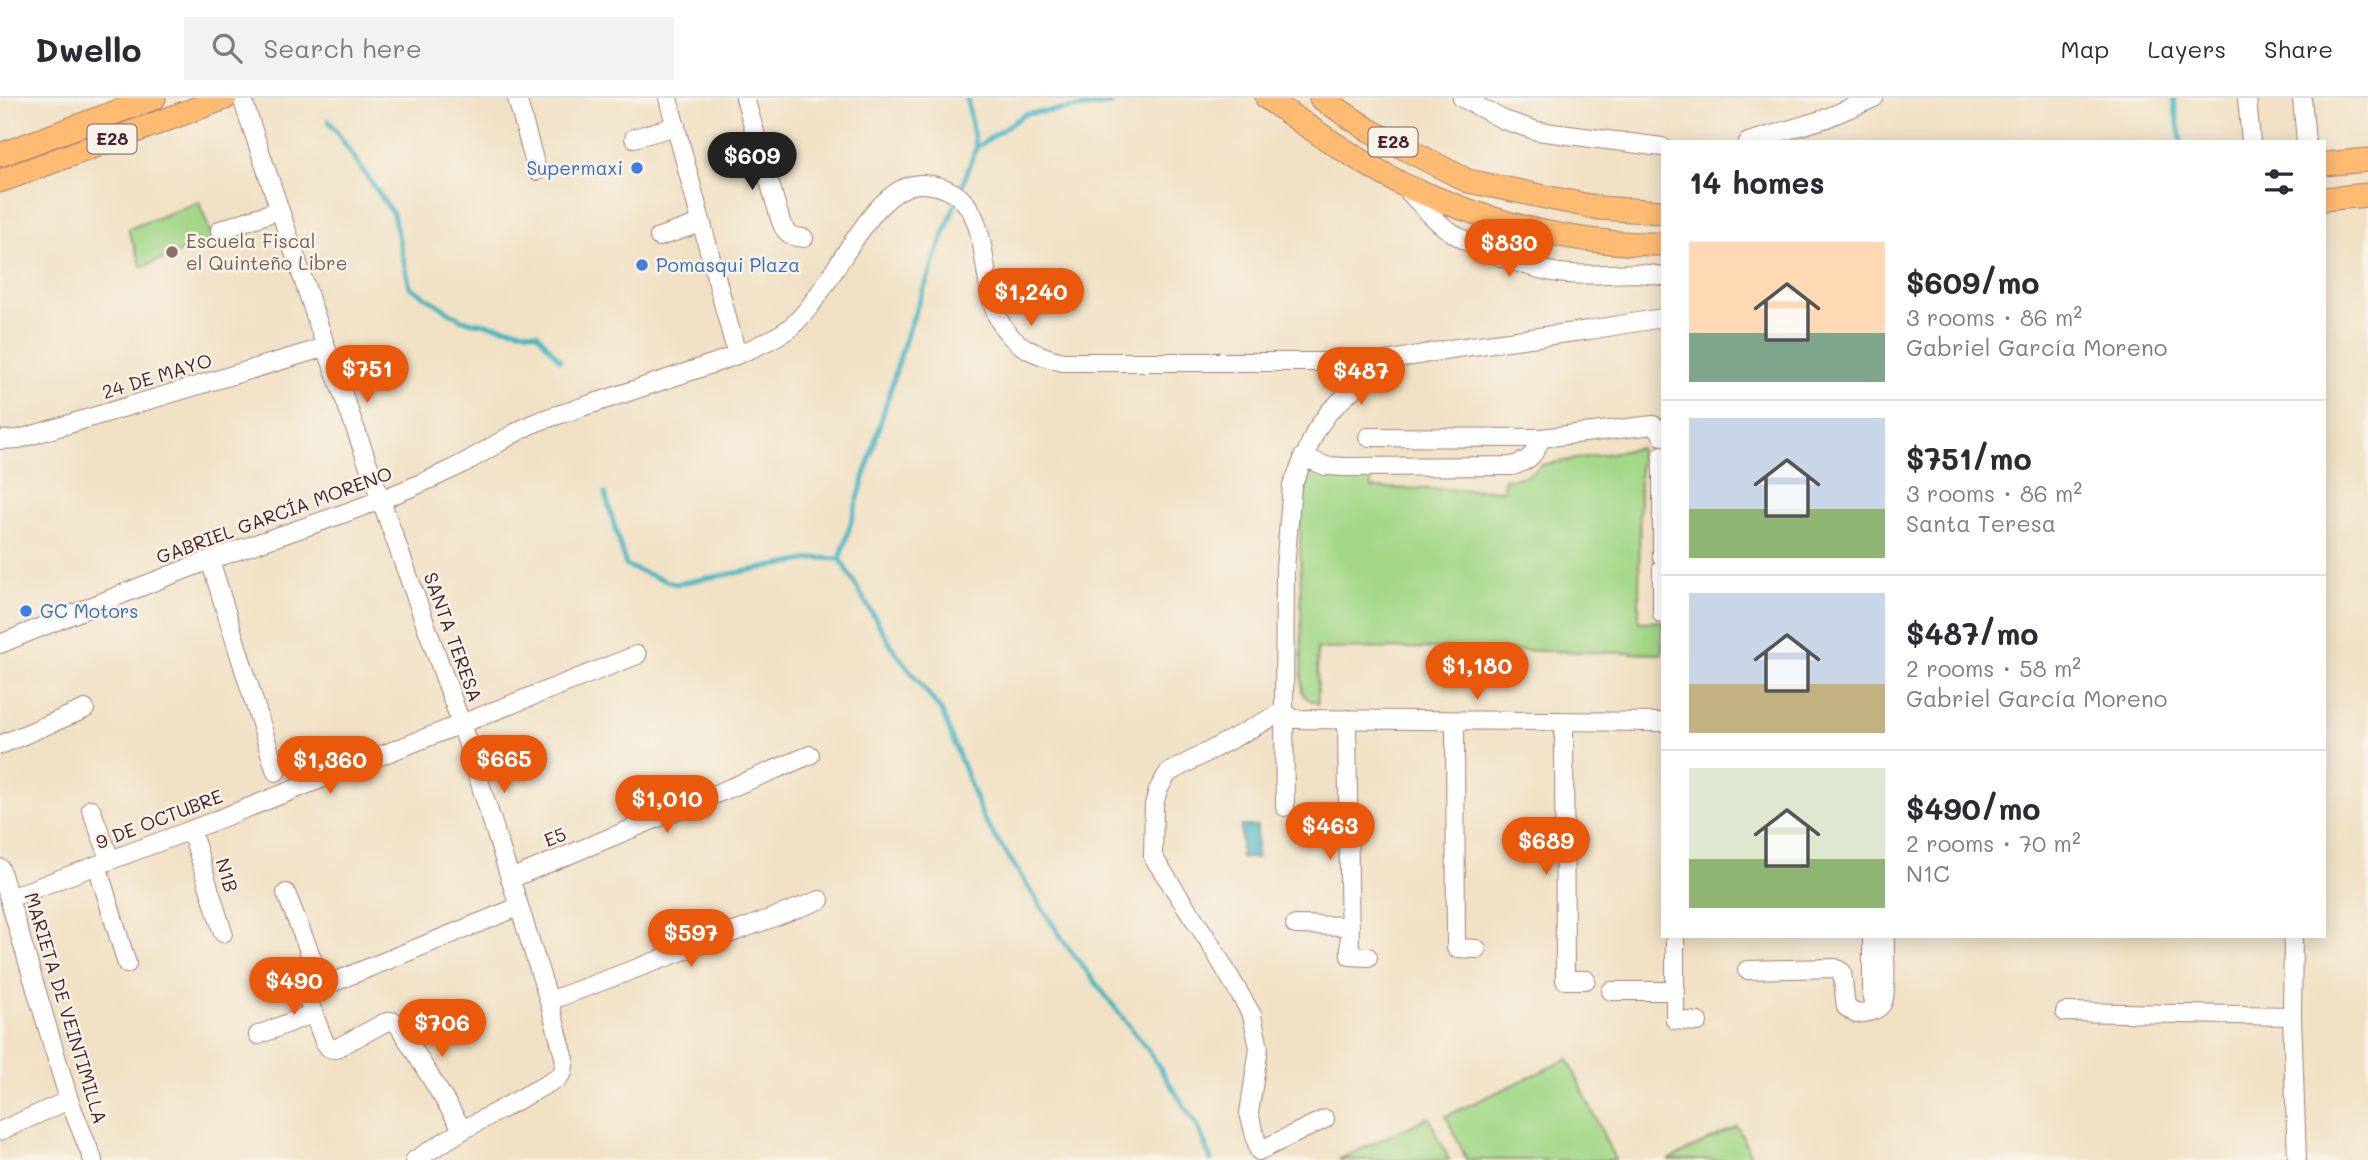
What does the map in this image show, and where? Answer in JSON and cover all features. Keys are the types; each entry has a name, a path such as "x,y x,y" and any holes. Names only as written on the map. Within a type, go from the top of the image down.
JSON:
{"main road":[{"name":"E28","path":"0,155 154,98"},
{"name":"E28","path":"0,181 225,98"},
{"name":"E28","path":"1267,98 1332,143 1401,184 1480,216 1572,239 1661,244"},
{"name":"E28","path":"1321,98 1369,130 1468,181 1599,208 1661,212"},
{"path":"2326,164 2368,160"},
{"path":"2326,199 2368,195"}],"street":[{"name":"SANTA TERESA","path":"242,98 326,347 461,723 549,1001 565,1060 564,1072 558,1078 463,1130 415,1160"},
{"path":"517,98 537,171"},
{"path":"668,98 737,355 794,324 871,218 900,188 920,184 950,192 966,203 976,218 996,312 1004,328 1026,349 1063,362 1381,362 1450,349 1661,318"},
{"path":"745,98 780,222 786,233 804,239"},
{"path":"1462,98 1504,120 1537,131 1661,148"},
{"path":"1755,140 1824,119 1874,98"},
{"path":"2247,98 2251,140"},
{"path":"2302,98 2306,140"},
{"path":"634,138 676,126"},
{"path":"1401,184 1444,227 1473,245 1507,258 1559,272 1642,273 1661,276"},
{"path":"220,230 279,210"},
{"path":"659,237 701,223"},
{"name":"24 DE MAYO","path":"0,440 19,439 326,347"},
{"name":"GABRIEL GARCÍA MORENO","path":"0,644 210,560 381,499 453,469 532,425 737,355"},
{"path":"1285,807 1285,568 1292,486 1316,430 1329,412 1381,362"},
{"path":"1368,437 1541,438 1653,425 1661,432"},
{"path":"1303,457 1326,466 1345,467 1512,466 1527,462 1535,453 1541,438"},
{"path":"210,560 276,772"},
{"name":"9 DE OCTUBRE","path":"9,898 191,830 637,655"},
{"path":"0,745 85,709"},
{"path":"1284,711 1292,719 1661,722"},
{"path":"1284,711 1168,773 1158,790 1154,805 1153,857 1208,940 1252,1015 1259,1048 1249,1113 1261,1156 1325,1119"},
{"path":"1347,719 1350,957 1368,957"},
{"path":"1455,722 1456,948 1477,949"},
{"path":"1564,723 1565,980 1586,980"},
{"name":"E5","path":"510,878 810,755"},
{"path":"91,809 127,964"},
{"name":"N1B","path":"191,830 223,933"},
{"name":"MARIETA DE VEINTIMILLA","path":"0,868 69,1100 93,1160"},
{"path":"285,893 318,988"},
{"path":"549,1001 820,900"},
{"path":"463,1130 397,1023 384,1023 335,1049 329,1048 307,998 318,988 519,906"},
{"path":"1295,925 1350,926"},
{"path":"1675,938 1675,1020 1698,1022"},
{"path":"1872,938 1872,994 1874,1005 1879,1007"},
{"path":"1747,970 1835,968 1842,972 1844,1002 1850,1012 1866,1013 1879,1007 1884,997 1885,938"},
{"path":"2293,938 2292,1016 2297,1160"},
{"path":"1611,990 1676,991"},
{"path":"2065,1012 2292,1016"},
{"path":"258,1035 314,1013"},
{"path":"0,1131 69,1100"}],"green space":[{"path":"199,202 213,240 142,267 128,229"},
{"path":"1640,448 1639,622 1661,621 1661,654 1427,648 1317,649 1318,704 1305,697 1302,691 1300,520 1311,472 1371,475 1371,488 1503,490 1504,479 1529,474 1541,465"},
{"path":"1568,1059 1615,1160 1467,1160 1446,1116"},
{"path":"1429,1117 1449,1160 1338,1160"},
{"path":"1737,1126 1753,1160 1668,1160"}],"water":[{"path":"1241,826 1257,826 1257,858 1241,858"}],"waterway":[{"path":"967,98 976,148"},
{"path":"840,559 906,337 976,148 1025,114 1111,104 1116,98"},
{"path":"2173,98 2181,140"},
{"path":"329,121 393,214 410,287 462,320 537,333 560,360"},
{"path":"605,493 626,566 675,584 817,558 840,559 894,650 942,712 983,818 1067,946 1148,1050 1198,1127 1211,1160"}],"place":[{"name":"Supermaxi","path":"637,168"},
{"name":"Escuela Fiscal el Quinteño Libre","path":"172,252"},
{"name":"Pomasqui Plaza","path":"642,265"},
{"name":"GC Motors","path":"26,611"}]}
